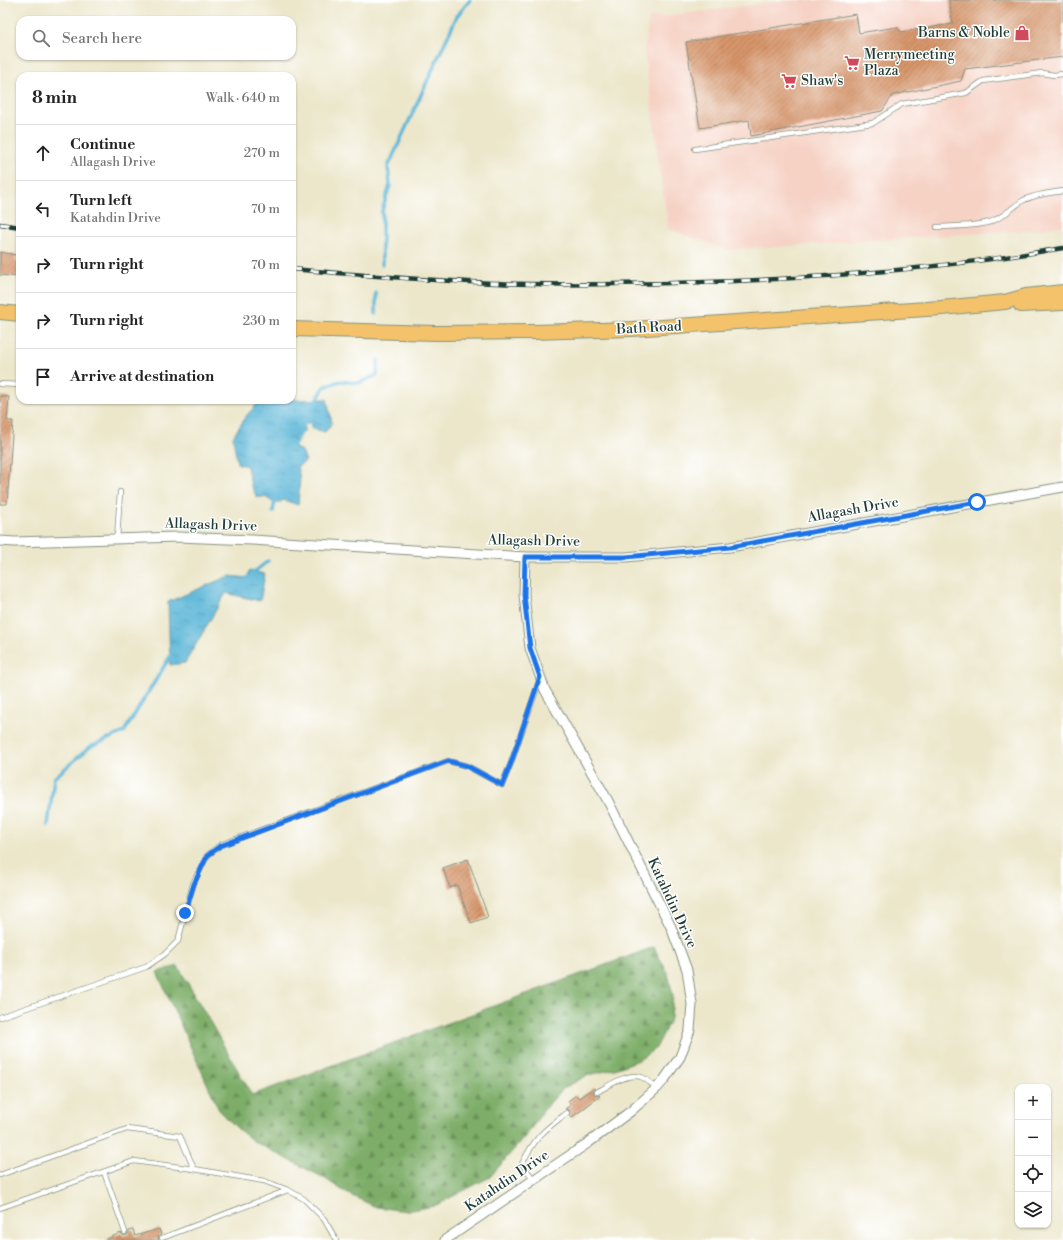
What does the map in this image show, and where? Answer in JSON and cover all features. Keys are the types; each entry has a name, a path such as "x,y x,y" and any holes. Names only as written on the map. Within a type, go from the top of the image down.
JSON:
{"main road":[{"name":"Bath Road","path":"296,329 436,333 624,329 784,319 1005,302 1026,296 1063,292"},
{"name":"Bath Road","path":"1005,302 1013,306 1063,303"},
{"path":"0,312 16,314"}],"street":[{"name":"Allagash Drive","path":"0,541 15,542 178,537 252,540 525,557 626,557 730,547 1063,487"},
{"name":"Katahdin Drive","path":"445,1240 534,1180 631,1111 664,1080 680,1057 690,1030 692,1004 687,970 671,927 608,801 544,690 530,648 524,595 525,557"}],"lane":[{"path":"695,149 873,123 902,104 966,93 983,81 1042,73 1054,75 1063,74"},
{"path":"937,227 990,222 1003,216 1025,199 1036,195 1063,191"},
{"path":"0,384 16,385"},
{"path":"117,539 120,492"},
{"path":"0,1017 146,967 166,954 178,941 199,871 207,856 220,846 448,761 467,766 502,785 540,677"},
{"path":"597,1092 620,1079 638,1076 642,1077 657,1088"},
{"path":"534,1180 522,1164 528,1152 541,1134 567,1113"},
{"path":"0,1175 127,1129 180,1136 194,1169"},
{"path":"0,1208 134,1161 194,1169 264,1181 288,1190 304,1199 324,1219 336,1240"},
{"path":"104,1172 125,1232"},
{"path":"162,1238 288,1190"}],"shaded area":[{"name":"Merrymeeting Plaza","path":"791,0 1063,0 1063,226 1043,229 728,250 668,229 644,51 649,18"}],"green space":[{"path":"654,947 668,974 673,995 671,1018 656,1048 639,1060 615,1069 588,1075 564,1088 546,1107 528,1133 490,1177 434,1206 407,1211 376,1207 348,1194 324,1178 253,1141 237,1128 219,1110 157,972 178,966 252,1095"}],"water":[{"path":"327,399 332,423 325,432 311,428 310,422 304,424 304,432 294,437 295,448 302,451 306,461 297,467 300,478 298,505 284,500 276,504 265,497 257,497 251,486 247,466 237,463 233,437 246,416 257,404 296,404 296,400"},
{"path":"249,571 265,574 260,601 226,593 185,663 170,665 168,602 229,576 248,578"}],"building":[{"name":"Merrymeeting Plaza","path":"949,0 1063,0 1063,57 965,69 961,81 893,95 882,111 751,136 749,120 700,128 686,42 856,14 859,33 897,27 901,32 953,24"},
{"path":"0,252 16,255 16,277 0,275"},
{"path":"0,396 9,397 7,421 13,421 7,504 0,504"},
{"path":"468,859 488,917 471,923 457,885 450,888 443,868"},
{"path":"594,1088 594,1094 600,1096 571,1118 569,1116 570,1111 565,1109 571,1105 568,1101 576,1095 579,1098"},
{"path":"133,1229 135,1236 159,1229 161,1234 158,1237 159,1240 106,1240 121,1233 124,1236 127,1235 129,1231"}],"waterway":[{"path":"382,264 382,211 390,185 388,167 457,16 470,0"},
{"path":"376,293 376,314"},
{"path":"316,402 324,387 340,381 359,383 377,375 378,360"},
{"path":"293,447 306,420"},
{"path":"273,512 275,500"},
{"path":"243,581 268,561"},
{"path":"48,825 54,778 90,747 124,732 171,655"}],"railway":[{"path":"0,224 16,226"},
{"path":"296,269 369,276 519,284 721,282 868,273 1015,256 1063,248"}],"place":[{"name":"Barns & Noble","path":"1022,33"},
{"name":"Merrymeeting Plaza","path":"852,63"},
{"name":"Shaw's","path":"789,81"}],"route":[{"path":"185,913 199,871 207,856 220,846 448,761 467,766 502,785 540,677 530,648 524,595 525,557 626,557 730,547 977,502"}]}
